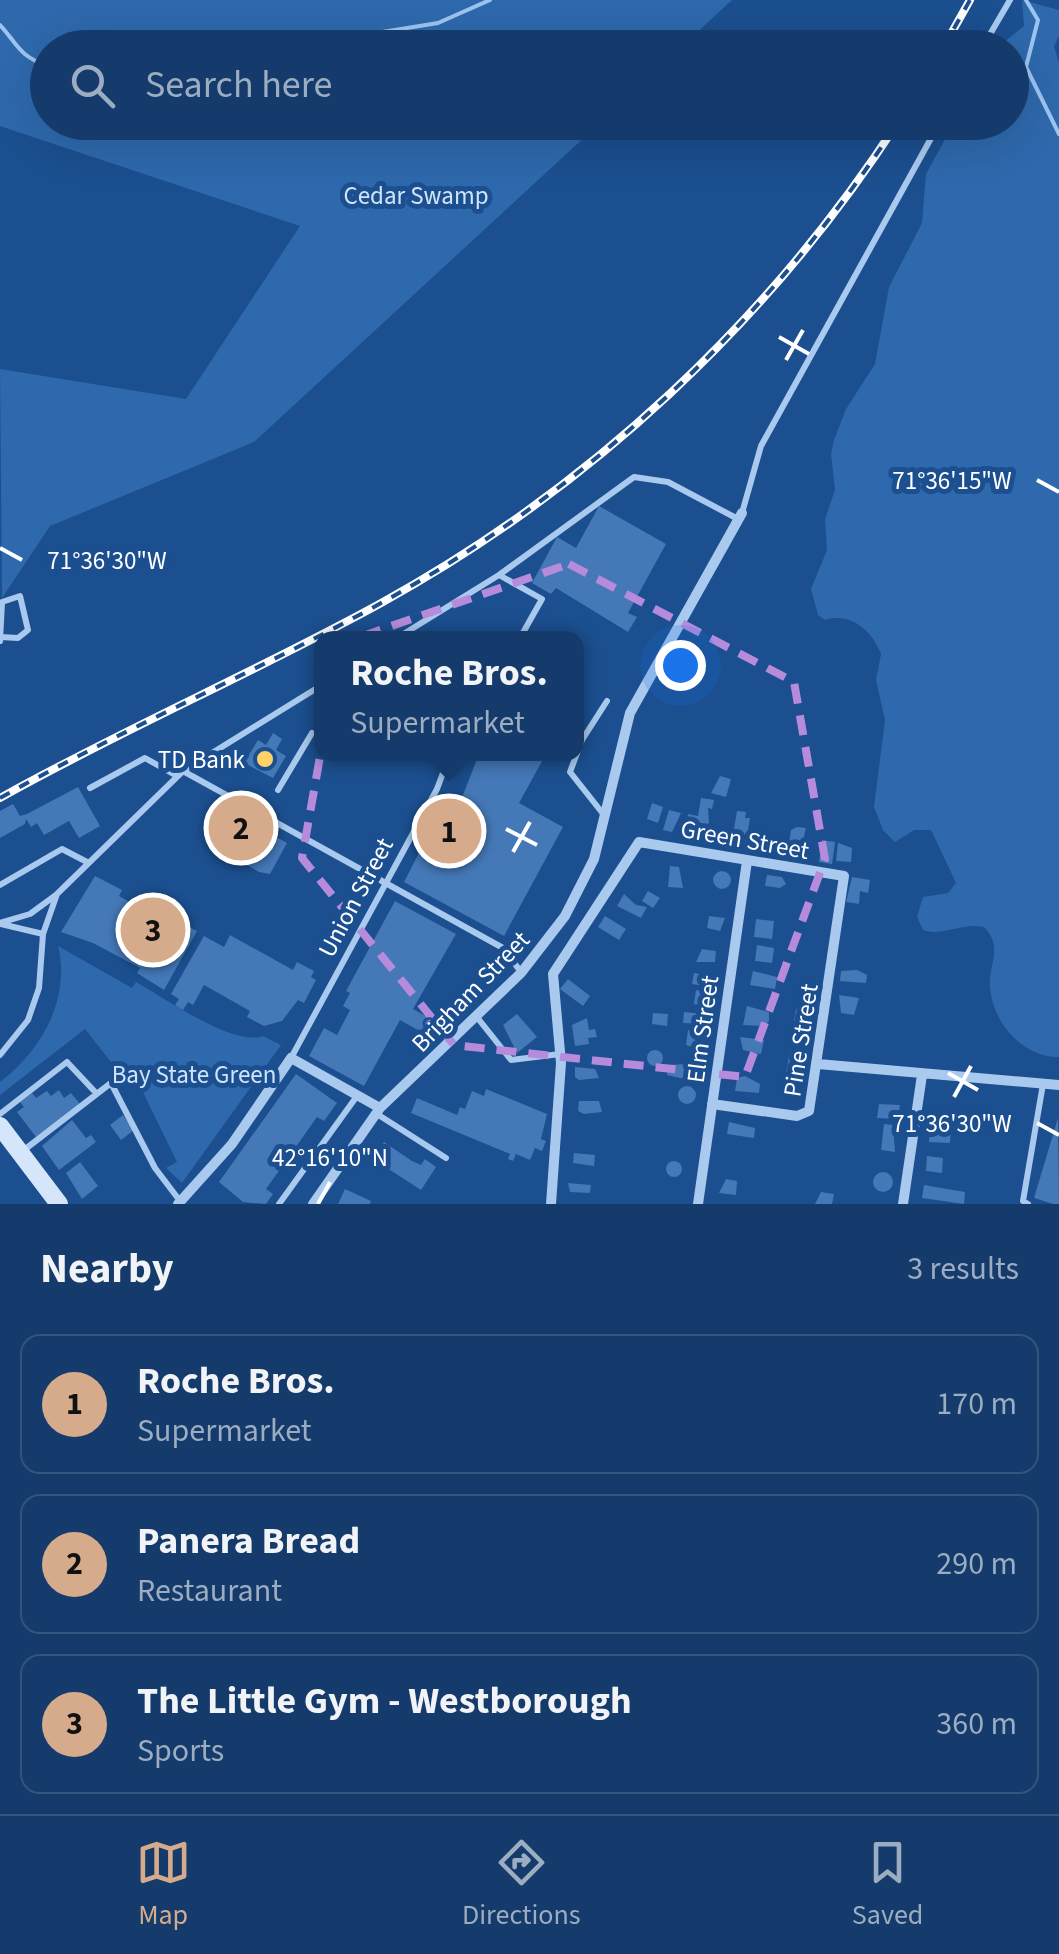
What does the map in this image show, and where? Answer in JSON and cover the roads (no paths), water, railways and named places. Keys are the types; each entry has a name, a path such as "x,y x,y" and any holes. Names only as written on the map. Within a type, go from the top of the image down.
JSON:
{"main road":[{"path":"0,1126 57,1204"}],"street":[{"name":"Brigham Street","path":"314,1204 379,1111 522,974 566,916 594,858 630,713 740,516"},
{"name":"Green Street","path":"561,1054 552,986 555,967 639,842 844,876"},
{"name":"Elm Street","path":"698,1204 747,860"},
{"name":"Pine Street","path":"712,1104 806,1114 818,1064 844,876"},
{"path":"551,1204 561,1054"},
{"path":"291,1058 379,1111"},
{"name":"Union Street","path":"180,1203 232,1144 291,1058"},
{"path":"818,1064 1059,1085"},
{"path":"903,1204 922,1075"}],"lane":[{"path":"992,30 1010,0"},
{"path":"409,631 500,576 634,477 668,482 740,516 761,446 930,140"},
{"path":"500,576 542,599 524,631"},
{"path":"20,596 28,630 18,638 1,639 2,602 20,596"},
{"path":"0,924 30,914 57,894 180,774 314,690"},
{"path":"584,742 606,701"},
{"path":"278,790 312,733"},
{"path":"90,788 145,758 503,948 522,974"},
{"name":"Union Street","path":"291,1058 436,789 447,761"},
{"path":"574,761 571,775 604,816"},
{"path":"0,886 62,849 87,862"},
{"path":"0,1054 28,1020 40,988 43,934 57,894"},
{"path":"0,924 43,934"},
{"path":"476,1016 511,1060 561,1054"},
{"path":"0,1114 67,1062 97,1094"},
{"path":"20,1154 111,1082 154,1168 180,1203"},
{"path":"1028,1204 1023,1201 1043,1084"},
{"path":"279,1204 358,1095"},
{"path":"379,1111 446,1158"}],"waterway":[{"path":"395,30 438,23 490,0"},
{"path":"1026,0 1038,20 1029,55"},
{"path":"0,25 30,57"},
{"path":"1029,73 1059,134"}],"railway":[{"path":"953,30 970,0"},
{"path":"328,631 460,557 603,452 670,394 792,265 885,140"},
{"path":"0,798 314,638"}],"place":[{"name":"TD Bank","path":"265,759"},
{"name":"Panera Bread","path":"241,828"},
{"name":"Roche Bros.","path":"449,831"},
{"name":"The Little Gym - Westborough","path":"153,930"}],"park label":[{"name":"Cedar Swamp","path":"416,195"},
{"name":"Bay State Green","path":"194,1074"}]}
